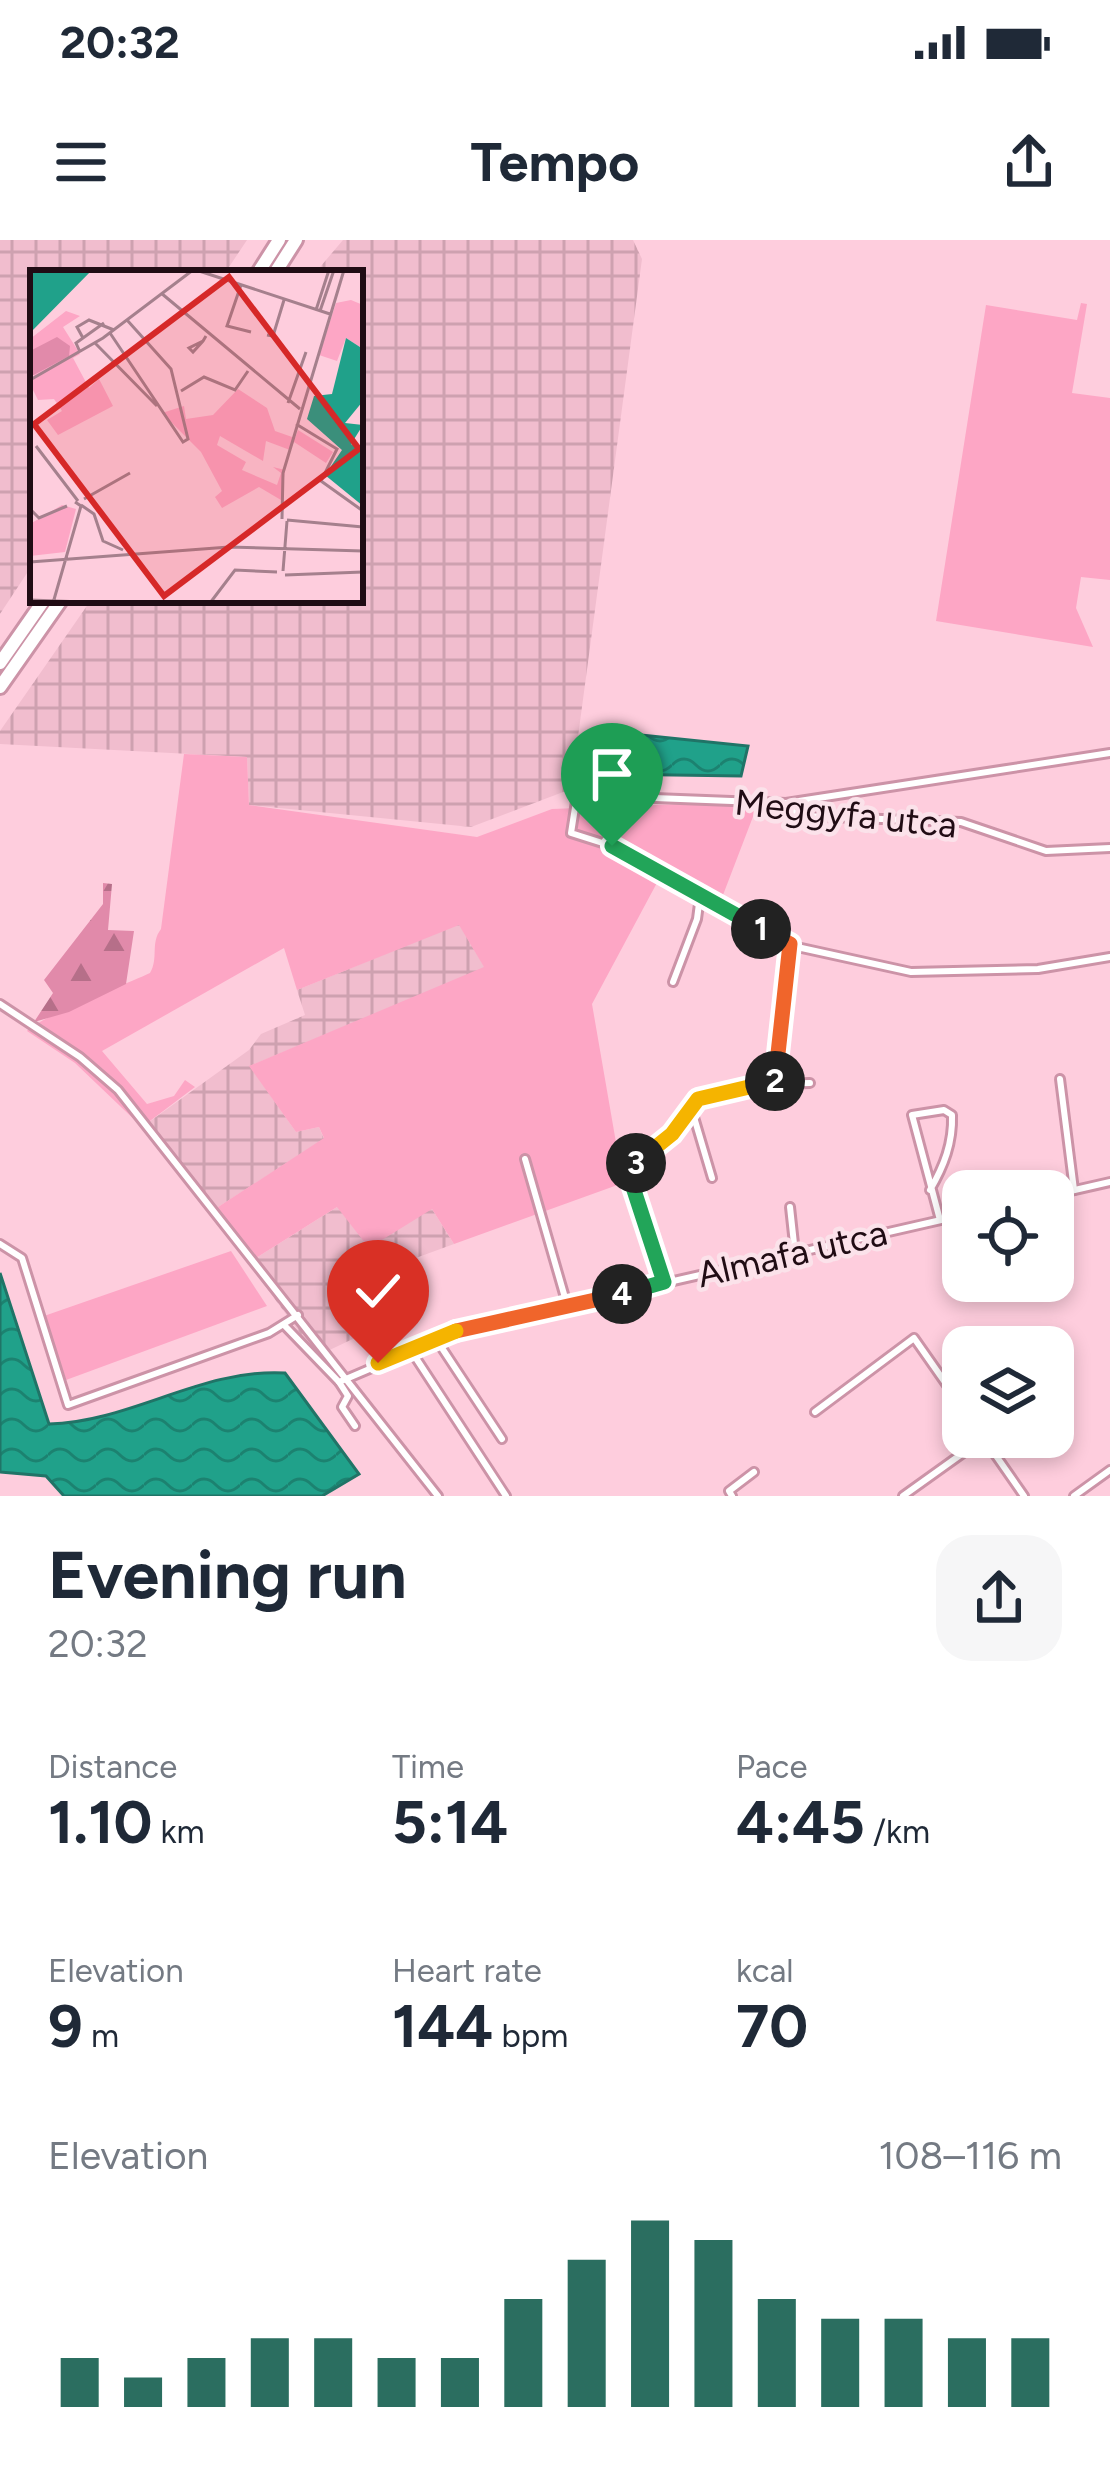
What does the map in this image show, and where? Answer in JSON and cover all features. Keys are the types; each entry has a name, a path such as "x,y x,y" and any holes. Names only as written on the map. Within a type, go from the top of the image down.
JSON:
{"highway":[{"path":"261,270 292,241"},
{"path":"277,270 292,241"},
{"path":"0,662 42,603"},
{"path":"0,687 59,603"}],"street":[{"path":"785,802 1110,753"},
{"name":"Meggyfa utca","path":"700,896 612,846 572,835 577,795 785,802 787,809 802,816 962,822 1046,850 1110,848"},
{"path":"673,982 697,919 700,896 790,944 911,972 1038,969 1110,957"},
{"path":"775,1084 790,944"},
{"path":"0,1004 118,1090 438,1496"},
{"path":"1060,1079 1071,1170"},
{"path":"664,1282 629,1169 672,1134 691,1107 707,1096 810,1083"},
{"path":"691,1107 712,1178"},
{"path":"930,1190 946,1164 953,1132 952,1115 944,1110 912,1115 930,1190 940,1220"},
{"path":"525,1159 568,1308"},
{"path":"1074,1190 1110,1182"},
{"path":"790,1207 795,1253"},
{"name":"Almafa utca","path":"339,1382 436,1339 940,1220"},
{"path":"0,1244 22,1258 68,1405 285,1326 298,1315"},
{"path":"285,1326 339,1382 348,1396 342,1407 355,1426"},
{"path":"814,1412 914,1338 942,1378"},
{"path":"436,1339 502,1439"},
{"path":"410,1349 506,1496"},
{"path":"903,1496 955,1458"},
{"path":"998,1458 1024,1496"},
{"path":"1074,1496 1110,1470"},
{"path":"732,1496 729,1492 754,1472"}],"shaded area":[{"path":"0,240 247,240 227,270 30,270 30,569 0,614"},
{"path":"343,240 633,240 642,259 571,789 471,827 249,805 247,757 0,744 0,731 89,603 363,603 363,270 318,270"},
{"path":"1081,303 1087,304 1072,393 1110,398 1110,580 1081,577 1076,608 1093,647 936,621 986,305 1077,320"},
{"path":"184,754 247,757 249,805 477,837 552,809 759,801 718,908 659,879 592,1004 623,1183 454,1244 432,1209 369,1248 337,1207 248,1263 212,1211 324,1138 319,1127 296,1132 249,1066 484,967 459,925 297,990 284,948 102,1051 147,1104 174,1096 185,1080 195,1087 142,1127 75,1063 27,1031 63,1010 150,973 161,929"},
{"path":"459,924 485,968 250,1066 296,1132 319,1127 324,1139 212,1211 142,1127 249,1050 261,1034 305,1015 297,990"},
{"path":"337,1207 432,1209 454,1244 383,1270 399,1317 317,1356 248,1263"},
{"path":"231,1251 267,1306 66,1380 44,1316"}],"green space":[{"path":"103,883 112,884 108,930 134,931 126,984 69,1012 34,1022 53,993 44,980 103,904"}],"water":[{"path":"612,732 748,746 741,776 605,774"},
{"path":"0,1273 49,1424 109,1414 225,1379 285,1373 359,1474 322,1496 64,1496 46,1476 0,1472"}],"route":[{"path":"378,1363 464,1328 492,1326 664,1282 629,1169 672,1134 698,1099 775,1084 790,944 612,846"}]}
